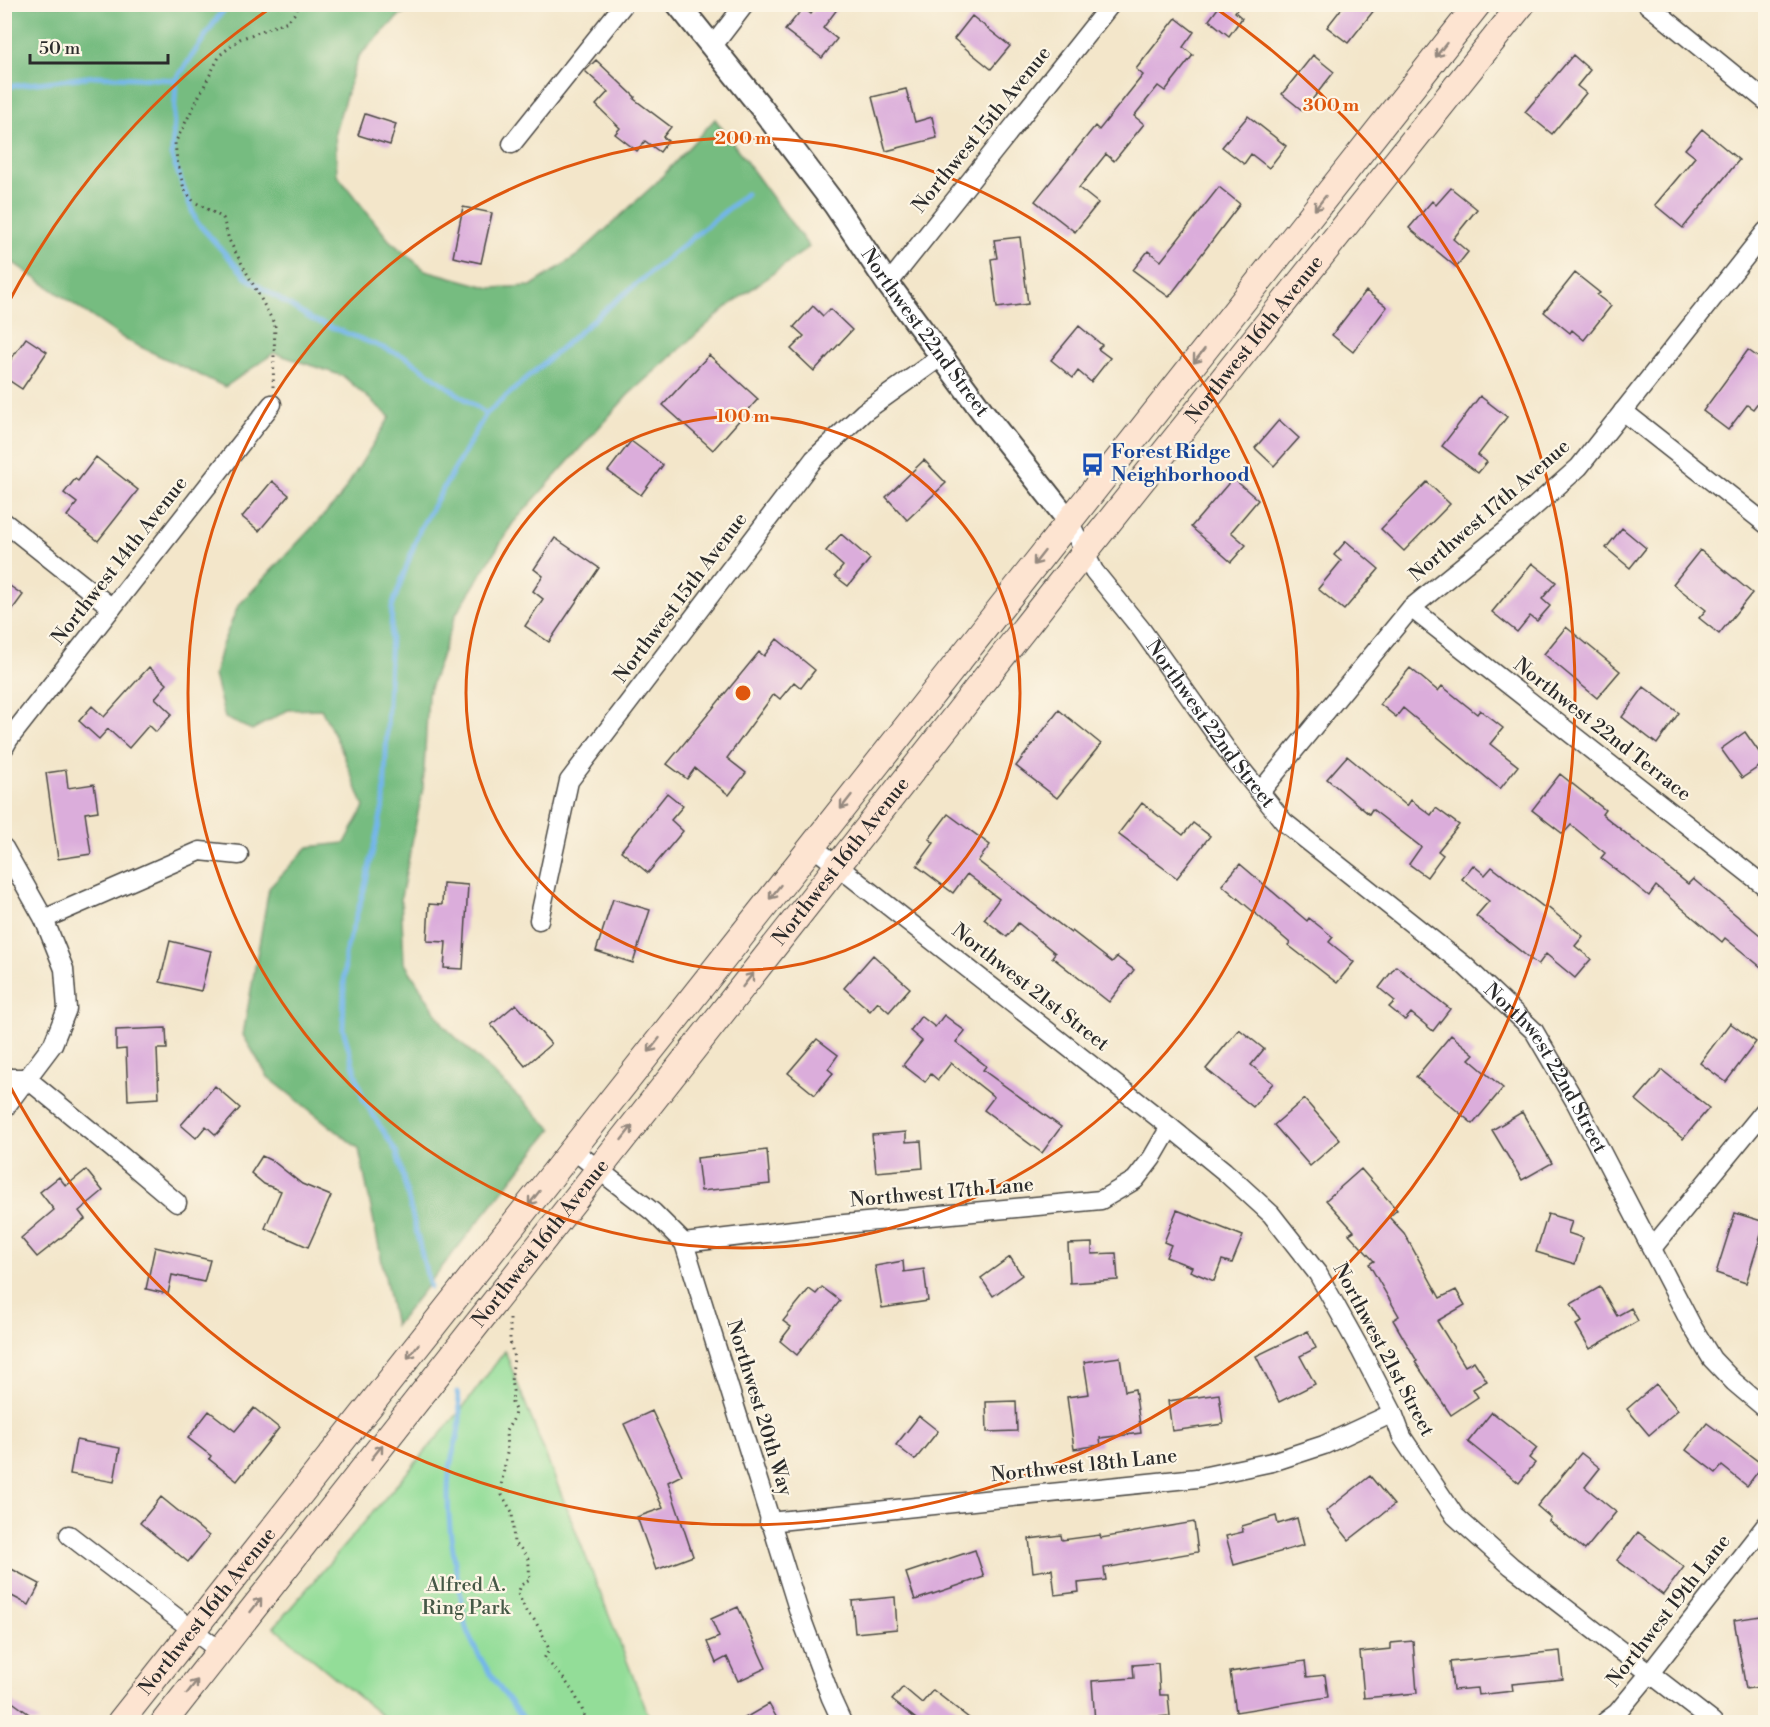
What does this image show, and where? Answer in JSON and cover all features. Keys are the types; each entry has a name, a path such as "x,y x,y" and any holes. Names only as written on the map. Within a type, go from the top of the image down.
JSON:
{"main road":[{"name":"Northwest 16th Avenue","path":"120,1722 1478,4"},
{"name":"Northwest 16th Avenue","path":"164,1722 1085,552 1522,4"},
{"path":"1302,227 1330,247"},
{"path":"385,1386 412,1408"}],"street":[{"path":"512,144 624,4"},
{"name":"Northwest 22nd Street","path":"678,4 760,106 982,411 1070,521 1094,571 1141,629 1234,760 1284,822 1464,966 1534,1031 1576,1103 1653,1247 1692,1326 1712,1359 1734,1382 1766,1409"},
{"path":"712,46 745,4"},
{"name":"Northwest 15th Avenue","path":"888,284 1111,4"},
{"path":"1647,4 1766,101"},
{"name":"Northwest 17th Avenue","path":"1260,792 1411,608 1485,549 1579,467 1766,231"},
{"name":"Northwest 15th Avenue","path":"539,920 568,781 814,459 864,412 942,356"},
{"name":"Northwest 14th Avenue","path":"4,748 272,404"},
{"path":"1623,411 1766,524"},
{"path":"4,522 112,608"},
{"name":"Northwest 22nd Terrace","path":"1411,608 1766,887"},
{"name":"Northwest 21st Street","path":"812,846 1170,1127 1224,1171 1271,1214 1311,1265 1361,1351 1393,1413 1402,1437 1455,1516 1511,1566 1713,1722"},
{"path":"4,848 44,919 63,969 67,1009 53,1044 4,1109"},
{"path":"44,919 201,851 239,855"},
{"path":"4,1076 26,1078 177,1203"},
{"path":"1653,1247 1766,1109"},
{"name":"Northwest 17th Lane","path":"684,1243 834,1225 1101,1200 1135,1180 1152,1158 1170,1127"},
{"name":"Northwest 20th Way","path":"572,1149 653,1212 684,1243 727,1376 769,1522 803,1623 842,1722"},
{"name":"Northwest 18th Lane","path":"769,1522 1197,1478 1272,1462 1314,1449 1393,1413"},
{"name":"Northwest 19th Lane","path":"1605,1722 1617,1713 1650,1673 1766,1525"},
{"path":"69,1535 220,1651"}],"path":[{"path":"272,404 275,325 229,240 222,218 193,201 184,189 177,160 176,143 220,55 240,39 288,21 296,12 299,4"},
{"path":"510,1316 510,1341 514,1358 512,1403 515,1410 514,1418 506,1431 507,1453 501,1486 502,1495 512,1512 514,1544 526,1552 529,1560 530,1580 521,1586 518,1594 526,1611 534,1618 549,1649 544,1659 556,1668 581,1705 586,1722"}],"green space":[{"path":"4,5 414,5 398,17 358,57 335,131 337,175 389,240 425,270 491,288 531,286 578,255 656,183 715,119 809,247 727,307 628,395 513,523 456,614 428,694 423,788 401,897 404,962 445,1027 552,1129 395,1326 359,1149 268,1077 243,1035 269,888 308,847 345,843 364,807 340,746 321,709 288,710 252,730 225,718 214,675 222,645 238,606 339,499 390,417 343,376 274,353 225,387 126,340 5,257 4,220 7,197 4,195"},
{"name":"Alfred A. Ring Park","path":"505,1351 651,1722 389,1722 274,1627 461,1410"}],"building":[{"path":"818,4 841,4 823,28 837,39 822,58 785,30 803,8 811,14"},
{"path":"1221,4 1241,4 1235,12 1242,18 1229,36 1209,20"},
{"path":"1345,4 1379,4 1348,43 1327,27"},
{"path":"972,16 1010,46 991,69 954,39"},
{"path":"1176,18 1194,32 1183,47 1193,55 1165,91 1158,86 1134,116 1144,124 1114,161 1106,154 1079,188 1098,203 1075,232 1035,201 1095,126 1099,130 1143,75 1136,69"},
{"path":"1313,55 1334,72 1303,111 1282,94"},
{"path":"1573,55 1590,70 1577,86 1586,93 1552,134 1525,112"},
{"path":"596,60 635,97 634,99 671,127 663,137 668,141 660,152 645,141 637,151 615,134 620,128 596,105 608,92 585,71"},
{"path":"906,89 915,122 932,117 937,138 886,151 872,97"},
{"path":"365,114 396,124 390,145 358,135"},
{"path":"1248,116 1286,146 1269,168 1251,154 1244,164 1222,147"},
{"path":"1702,129 1739,160 1683,228 1655,205 1695,157 1685,149"},
{"path":"1219,187 1240,204 1169,297 1133,270 1148,251 1161,261"},
{"path":"1451,188 1477,209 1453,239 1468,252 1456,267 1409,228 1432,201 1436,205"},
{"path":"463,207 492,213 481,263 453,257"},
{"path":"1020,237 1028,304 997,308 991,259 997,258 994,240"},
{"path":"1575,273 1600,293 1597,295 1611,306 1584,340 1572,330 1570,333 1544,312"},
{"path":"1366,291 1387,307 1353,352 1332,335"},
{"path":"813,306 823,316 830,309 852,330 814,371 791,349 804,336 794,327"},
{"path":"1079,326 1102,345 1098,349 1110,358 1091,382 1078,371 1073,378 1051,360"},
{"path":"26,338 47,352 22,389 4,377 4,369"},
{"path":"1748,350 1766,363 1766,392 1753,409 1747,405 1728,430 1703,411"},
{"path":"709,355 758,399 713,450 663,405"},
{"path":"1480,396 1507,417 1478,455 1487,462 1478,473 1442,446"},
{"path":"1279,420 1299,438 1274,466 1255,448"},
{"path":"631,441 663,465 641,495 608,471"},
{"path":"96,457 138,490 98,541 67,516 77,503 64,493 75,479 78,481"},
{"path":"924,460 946,483 907,520 886,497"},
{"path":"1233,478 1258,500 1231,532 1246,545 1231,562 1191,527"},
{"path":"272,481 289,495 259,531 242,517"},
{"path":"1427,482 1450,504 1404,551 1381,529"},
{"path":"1622,528 1646,548 1630,568 1606,548"},
{"path":"841,534 870,559 848,586 835,576 843,566 826,551"},
{"path":"555,538 599,568 549,642 525,626 543,599 533,591 543,576 534,569"},
{"path":"1346,541 1379,569 1344,610 1318,589 1341,561 1334,555"},
{"path":"1700,550 1752,593 1719,634 1699,618 1706,610 1673,584"},
{"path":"1532,563 1556,582 1542,599 1550,606 1537,621 1530,616 1517,632 1492,612"},
{"path":"4,582 23,595 4,621"},
{"path":"1566,627 1620,671 1597,698 1544,654"},
{"path":"777,639 815,670 801,688 794,682 780,699 774,694 727,758 746,773 729,795 695,768 687,779 667,764 759,652 764,656"},
{"path":"149,667 167,684 155,698 172,714 156,732 149,725 129,748 108,729 99,739 79,721 92,706 104,717"},
{"path":"1410,668 1438,691 1442,686 1477,714 1480,710 1503,728 1490,744 1518,766 1500,789 1403,708 1396,717 1380,704"},
{"path":"1644,687 1679,713 1657,744 1622,717"},
{"path":"1059,710 1101,744 1057,798 1016,766"},
{"path":"1745,732 1766,762 1742,778 1721,749"},
{"path":"1347,756 1407,806 1411,800 1431,815 1436,808 1459,825 1438,851 1443,855 1427,877 1409,864 1421,847 1372,809 1369,814 1327,779"},
{"path":"66,770 68,788 94,784 98,811 85,813 91,854 58,859 46,773"},
{"path":"1560,774 1605,810 1602,814 1688,884 1693,879 1766,940 1766,971 1725,938 1722,942 1656,886 1649,896 1601,858 1605,853 1571,825 1563,834 1532,810"},
{"path":"667,793 683,806 671,820 683,831 648,873 621,851"},
{"path":"1142,803 1183,835 1193,823 1210,836 1177,878 1118,834"},
{"path":"948,814 990,845 978,861 1112,962 1117,957 1134,970 1109,1002 1052,957 1055,953 1018,923 1007,937 984,919 999,899 967,874 953,893 917,866 934,843 929,839"},
{"path":"1240,864 1307,921 1309,918 1333,937 1329,942 1354,962 1337,983 1288,945 1290,943 1222,885"},
{"path":"1473,865 1485,875 1492,867 1583,936 1575,946 1591,959 1575,978 1546,954 1538,965 1476,916 1489,901 1462,879"},
{"path":"443,883 468,885 463,969 444,968 446,942 427,941 429,904 442,905"},
{"path":"613,899 650,910 633,963 596,951"},
{"path":"170,941 211,951 201,991 160,982"},
{"path":"873,955 910,988 889,1012 878,1002 870,1011 844,988"},
{"path":"1396,966 1450,1009 1433,1031 1411,1013 1405,1020 1389,1007 1395,1001 1379,988"},
{"path":"516,1004 551,1044 525,1066 491,1025"},
{"path":"944,1015 965,1031 956,1042 986,1066 983,1070 1061,1127 1042,1153 984,1110 994,1097 951,1063 938,1080 931,1074 925,1082 903,1065 922,1041 910,1031 921,1016 935,1027"},
{"path":"1730,1023 1756,1042 1726,1082 1700,1063"},
{"path":"166,1028 167,1049 157,1049 159,1098 128,1100 126,1049 116,1050 116,1030"},
{"path":"1239,1029 1264,1049 1251,1065 1273,1083 1253,1107 1206,1069"},
{"path":"1451,1035 1474,1054 1469,1059 1503,1088 1473,1124 1416,1077"},
{"path":"817,1039 838,1055 828,1069 833,1073 815,1095 788,1073"},
{"path":"1662,1070 1709,1108 1683,1139 1636,1100"},
{"path":"215,1086 240,1108 216,1135 206,1126 196,1138 181,1125"},
{"path":"1304,1099 1340,1140 1310,1166 1274,1125"},
{"path":"1522,1112 1552,1163 1522,1180 1492,1130"},
{"path":"906,1132 906,1142 921,1141 923,1168 876,1172 872,1135"},
{"path":"767,1150 770,1184 701,1191 697,1158"},
{"path":"262,1156 274,1162 302,1184 331,1196 308,1247 265,1228 281,1191 264,1184 251,1173"},
{"path":"1361,1169 1397,1210 1389,1217 1404,1233 1440,1298 1456,1290 1465,1305 1437,1321 1465,1366 1474,1361 1487,1381 1473,1389 1478,1397 1451,1415 1415,1362 1417,1361 1393,1320 1399,1316 1369,1264 1374,1261 1349,1234 1354,1231 1326,1200"},
{"path":"86,1170 103,1191 79,1211 85,1219 37,1257 21,1238 54,1210 40,1192 59,1177 66,1186"},
{"path":"1177,1210 1243,1236 1232,1263 1222,1260 1214,1281 1190,1271 1192,1267 1166,1257 1171,1245 1164,1242"},
{"path":"1735,1213 1765,1222 1746,1283 1716,1273"},
{"path":"1548,1214 1572,1221 1568,1233 1583,1238 1575,1264 1536,1252"},
{"path":"1092,1243 1092,1254 1116,1253 1118,1280 1070,1283 1068,1244"},
{"path":"155,1247 210,1260 204,1282 172,1275 168,1294 146,1289"},
{"path":"1010,1257 1022,1275 993,1296 981,1278"},
{"path":"903,1261 904,1272 924,1269 928,1301 882,1308 875,1266"},
{"path":"822,1287 840,1301 797,1355 780,1341 791,1327 783,1321 809,1289 816,1294"},
{"path":"1600,1287 1617,1316 1631,1308 1638,1321 1590,1349 1576,1325 1582,1322 1571,1304"},
{"path":"1308,1331 1316,1348 1300,1356 1315,1384 1279,1402 1256,1356"},
{"path":"1120,1357 1125,1391 1135,1389 1141,1433 1100,1438 1101,1445 1074,1449 1067,1397 1089,1394 1084,1362"},
{"path":"1656,1384 1678,1410 1649,1435 1627,1409"},
{"path":"1219,1394 1223,1424 1172,1431 1168,1401"},
{"path":"1016,1401 1017,1431 987,1432 986,1402"},
{"path":"254,1408 279,1428 237,1481 209,1459 211,1456 188,1438 209,1411 235,1431"},
{"path":"652,1411 682,1475 668,1482 693,1556 656,1570 637,1517 663,1508 624,1424"},
{"path":"1492,1412 1537,1448 1529,1458 1535,1463 1519,1483 1468,1442"},
{"path":"919,1416 938,1431 915,1460 896,1445"},
{"path":"1707,1423 1763,1465 1747,1486 1722,1466 1716,1473 1686,1450"},
{"path":"76,1440 120,1448 114,1482 70,1474"},
{"path":"1581,1453 1600,1468 1585,1487 1616,1512 1585,1550 1549,1521 1551,1518 1537,1506"},
{"path":"1370,1476 1394,1505 1349,1540 1326,1511"},
{"path":"161,1497 209,1536 188,1562 140,1523"},
{"path":"1276,1516 1278,1524 1297,1518 1304,1545 1234,1565 1226,1536 1243,1532 1242,1526"},
{"path":"1194,1522 1198,1552 1104,1568 1106,1580 1078,1583 1079,1592 1055,1595 1052,1569 1033,1572 1029,1539 1061,1535 1062,1540 1100,1535 1101,1538"},
{"path":"1638,1532 1684,1567 1663,1595 1617,1560"},
{"path":"975,1550 984,1577 915,1600 906,1573"},
{"path":"4,1565 40,1584 29,1605 4,1592"},
{"path":"895,1597 897,1629 855,1633 852,1601"},
{"path":"738,1607 766,1668 738,1681 727,1657 716,1663 707,1642 719,1637 711,1619"},
{"path":"1760,1616 1763,1633 1766,1632 1766,1686 1746,1689 1734,1620"},
{"path":"1413,1641 1417,1693 1364,1698 1360,1652 1391,1649 1391,1643"},
{"path":"1560,1651 1563,1679 1512,1684 1513,1691 1478,1695 1477,1688 1453,1690 1450,1662"},
{"path":"1305,1661 1307,1677 1325,1675 1328,1697 1236,1712 1230,1672"},
{"path":"1158,1663 1160,1695 1168,1695 1170,1716 1095,1722 1092,1681 1134,1678 1133,1665"},
{"path":"903,1687 922,1703 933,1690 974,1722 920,1722 892,1700"},
{"path":"11,1701 40,1722 4,1722 4,1710"},
{"path":"769,1704 779,1722 738,1722"}],"waterway":[{"path":"230,4 218,17 176,80 172,157 196,221 248,279 311,319 406,357 486,414 420,529 392,607 384,802 364,890 345,954 343,1029 363,1099 397,1153 430,1287"},
{"path":"4,87 96,76 176,80"},
{"path":"486,414 601,313 746,194"},
{"path":"457,1392 460,1415 449,1474 448,1504 464,1620 466,1629 487,1668 525,1722"}],"place":[{"name":"Forest Ridge Neighborhood","path":"1093,464"}]}
